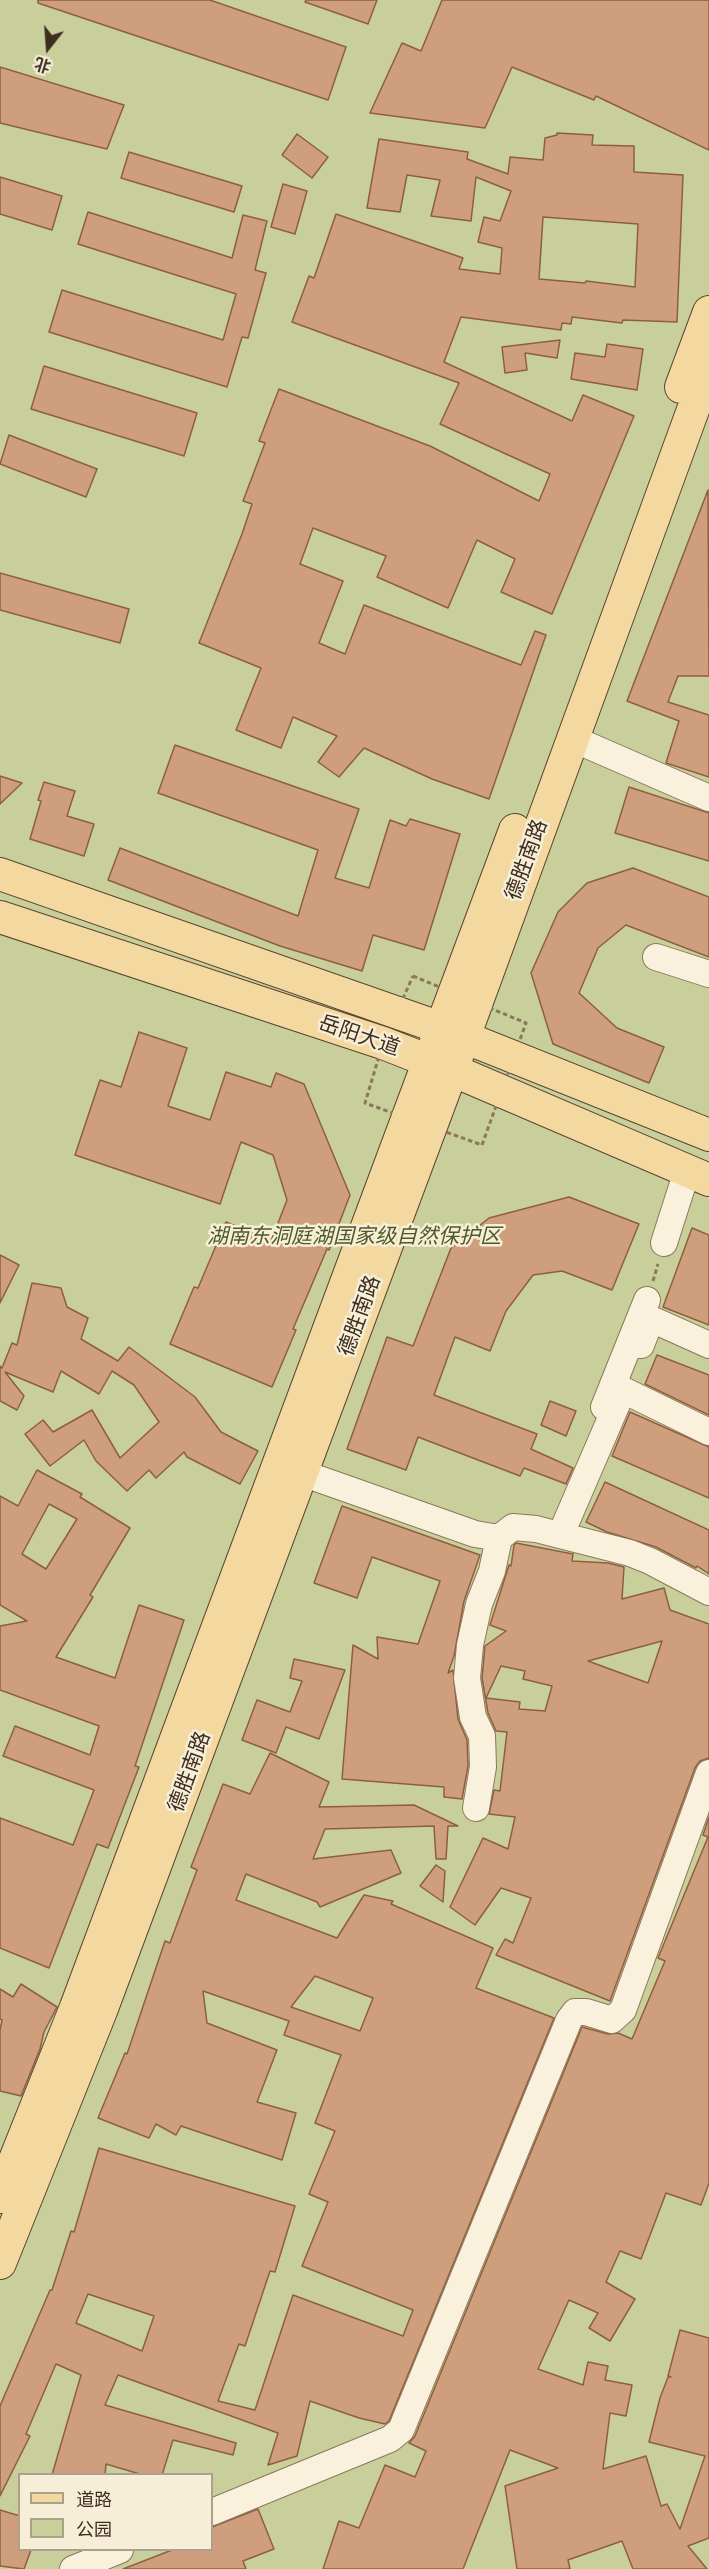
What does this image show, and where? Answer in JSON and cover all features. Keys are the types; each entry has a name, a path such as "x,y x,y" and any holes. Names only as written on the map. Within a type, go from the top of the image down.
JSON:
{"main road":[{"name":"德胜南路","path":"453,1032 709,312"},
{"name":"德胜南路","path":"0,2197 76,2007 453,1032 571,738 709,366"},
{"name":"岳阳大道","path":"0,874 453,1032 709,1135"},
{"name":"岳阳大道","path":"0,917 383,1043 698,1175"},
{"name":"德胜南路","path":"0,2263 101,2011 302,1473 440,1066"}],"street":[{"path":"571,738 709,798"},
{"path":"656,957 709,974"},
{"path":"664,1243 698,1175"},
{"path":"561,1534 564,1514 613,1382 647,1300"},
{"path":"561,1534 651,1319 709,1345"},
{"path":"623,1390 709,1432"},
{"path":"302,1473 475,1534 499,1538"},
{"path":"476,1808 483,1767 482,1736 473,1717 467,1678 470,1645 479,1604 492,1571 499,1538 513,1527 561,1534 650,1561 709,1592"},
{"path":"213,2512 390,2439 401,2430 569,2020 575,2012 612,2020 622,2010 709,1773"},
{"path":"73,2569 118,2551"}],"path":[{"path":"647,1300 664,1243"}],"green space":[{"name":"湖南东洞庭湖国家级自然保护区","path":"0,0 709,0 709,2569 0,2569"}],"building":[{"path":"38,0 210,0 346,47 328,100 38,3"},
{"path":"306,0 377,0 368,24 305,2"},
{"path":"442,0 709,0 709,150 596,96 594,100 512,67 485,128 370,113 402,43 421,51"},
{"path":"0,67 124,105 107,149 0,123"},
{"path":"557,133 593,135 592,145 634,146 634,172 683,175 677,322 623,320 622,323 572,317 571,324 562,323 561,330 461,317 444,362 572,421 583,395 634,416 552,614 501,592 515,559 477,540 448,608 377,577 386,556 313,528 300,564 343,581 319,643 345,654 364,605 521,665 535,631 546,635 489,799 432,779 364,748 339,777 318,762 337,736 293,717 281,748 236,730 261,668 199,643 252,504 243,501 265,443 259,441 279,389 430,446 539,501 550,474 440,424 459,383 292,322 309,276 314,278 336,214 463,258 459,269 500,274 502,248 478,242 484,217 500,221 511,191 476,177 471,221 431,216 440,180 407,175 400,212 367,208 379,139 468,152 467,159 508,174 510,157 543,160 545,138 557,135","holes":["543,217 638,224 635,287 586,281 585,283 539,279"]},
{"path":"297,134 328,157 312,178 282,155"},
{"path":"129,152 242,186 234,212 121,178"},
{"path":"0,177 62,196 52,230 0,214"},
{"path":"283,184 307,191 295,234 271,227"},
{"path":"88,212 232,258 243,215 267,221 255,270 266,273 248,338 242,337 227,387 49,332 62,290 223,340 236,294 78,244"},
{"path":"560,340 557,358 525,353 527,370 505,373 502,347"},
{"path":"607,344 643,349 637,390 571,379 575,353 605,357"},
{"path":"44,366 197,413 184,456 31,409"},
{"path":"9,435 97,469 86,497 0,464"},
{"path":"708,490 709,676 678,676 668,702 709,715 709,777 666,763 679,721 627,701"},
{"path":"0,573 129,609 120,643 0,610"},
{"path":"175,745 359,809 335,878 369,888 390,820 406,826 410,819 460,834 424,950 373,935 362,971 280,946 108,880 120,848 298,916 318,850 158,793"},
{"path":"0,776 22,783 0,804"},
{"path":"44,782 75,791 67,816 94,824 84,856 30,839"},
{"path":"629,787 709,813 709,861 615,833"},
{"path":"633,868 709,897 709,957 626,925 598,948 579,993 617,1028 664,1047 649,1083 553,1044 531,973 558,912 587,883"},
{"path":"139,1032 187,1048 168,1106 210,1120 226,1072 271,1087 276,1073 304,1084 350,1195 329,1250 327,1249 293,1329 296,1330 272,1387 170,1344 194,1287 198,1288 226,1222 271,1241 287,1200 273,1155 241,1142 220,1204 75,1155 100,1080 121,1087"},
{"path":"569,1197 639,1224 612,1290 562,1271 533,1275 506,1311 490,1351 455,1337 434,1395 537,1434 531,1449 573,1468 566,1484 524,1468 520,1476 418,1437 406,1470 347,1449 387,1337 413,1346 451,1248 489,1218"},
{"path":"692,1228 709,1235 709,1325 663,1307"},
{"path":"0,1255 19,1265 0,1303"},
{"path":"32,1283 61,1288 67,1307 88,1318 81,1339 118,1361 129,1347 195,1397 221,1432 258,1451 240,1484 187,1457 184,1452 156,1478 149,1470 127,1491 96,1461 84,1440 50,1466 25,1434 43,1420 53,1432 92,1410 120,1458 159,1422 134,1385 112,1371 99,1394 61,1371 53,1392 5,1372 24,1396 17,1410 0,1401 0,1366 2,1368 12,1343 17,1345"},
{"path":"657,1355 709,1375 709,1415 645,1384"},
{"path":"550,1401 576,1411 566,1436 541,1425"},
{"path":"630,1412 709,1447 709,1498 612,1456"},
{"path":"37,1470 82,1494 80,1497 130,1528 90,1595 93,1597 56,1657 115,1678 139,1605 184,1620 135,1766 139,1767 108,1848 97,1844 49,1968 0,1948 0,1818 73,1845 94,1790 3,1756 15,1726 90,1755 99,1726 0,1690 0,1626 27,1621 0,1605 0,1496 18,1506","holes":["49,1504 77,1519 46,1569 22,1554"]},
{"path":"605,1482 709,1530 709,1574 656,1547 607,1532 586,1522"},
{"path":"342,1506 480,1555 464,1601 454,1656 448,1673 453,1670 458,1719 467,1740 468,1766 462,1799 444,1797 444,1787 342,1779 353,1645 378,1659 377,1637 418,1644 440,1581 372,1557 357,1598 314,1583"},
{"path":"516,1543 573,1554 572,1561 608,1563 624,1567 622,1599 664,1588 670,1610 709,1624 709,1758 700,1761 695,1768 610,2001 496,1955 505,1939 513,1943 531,1898 501,1888 475,1925 450,1907 483,1838 508,1849 515,1817 489,1814 494,1790 500,1791 507,1732 496,1731 488,1713 482,1678 485,1646 506,1631 490,1625 509,1565 511,1566","holes":["662,1641 648,1683 588,1661","501,1666 525,1671 523,1679 552,1686 545,1711 519,1709 520,1702 486,1698"]},
{"path":"294,1659 345,1670 319,1739 286,1727 276,1753 242,1740 257,1700 290,1712 302,1681 290,1678"},
{"path":"270,1753 329,1782 319,1807 414,1805 458,1826 448,1826 446,1859 436,1859 434,1826 325,1829 313,1859 391,1850 401,1873 320,1907 317,1902 246,1874 236,1900 337,1938 364,1895 393,1901 391,1904 493,1948 476,1988 554,2018 389,2421 385,2424 359,2418 310,2401 297,2456 268,2465 278,2433 118,2375 105,2405 236,2443 233,2455 173,2440 163,2473 136,2473 106,2464 105,2473 53,2473 81,2375 56,2364 26,2434 30,2436 0,2496 0,2406 50,2290 52,2290 71,2231 74,2232 99,2148 295,2206 275,2272 270,2271 245,2346 239,2344 218,2401 255,2410 293,2295 403,2336 413,2310 302,2266 328,2202 309,2194 335,2131 315,2123 341,2055 284,2035 289,2021 203,1991 207,2023 277,2050 257,2102 296,2113 282,2160 181,2126 176,2135 156,2124 149,2138 98,2118 125,2053 127,2054 165,1941 170,1943 197,1870 191,1867 223,1784 250,1794","holes":["315,1976 373,1998 360,2031 291,2007","88,2294 154,2316 142,2351 76,2323"]},
{"path":"709,1817 709,2183 701,2205 666,2193 641,2259 620,2251 606,2282 635,2299 610,2341 589,2328 598,2313 569,2300 538,2369 583,2385 588,2362 608,2366 605,2380 632,2385 626,2416 610,2413 603,2469 646,2456 661,2506 667,2504 680,2529 705,2456 649,2442 660,2398 668,2377 671,2377 668,2376 680,2330 709,2338 709,2538 688,2546 707,2569 633,2569 622,2541 568,2560 570,2569 517,2569 505,2486 558,2468 510,2450 463,2569 323,2569 339,2521 359,2528 385,2465 415,2477 426,2451 409,2443 415,2436 582,2027 608,2034 618,2033 632,2039 665,1961 658,1958 708,1837 703,1835"},
{"path":"436,1865 445,1871 443,1902 420,1886"},
{"path":"21,1984 57,2007 44,2032 40,2049 21,2096 0,2091 2,2020 0,2019 0,1989 13,1997"},
{"path":"258,2509 274,2549 243,2561 246,2569 123,2569 169,2551 213,2551 213,2527"},
{"path":"0,2510 18,2515 18,2551 31,2551 24,2569 0,2566"}]}
